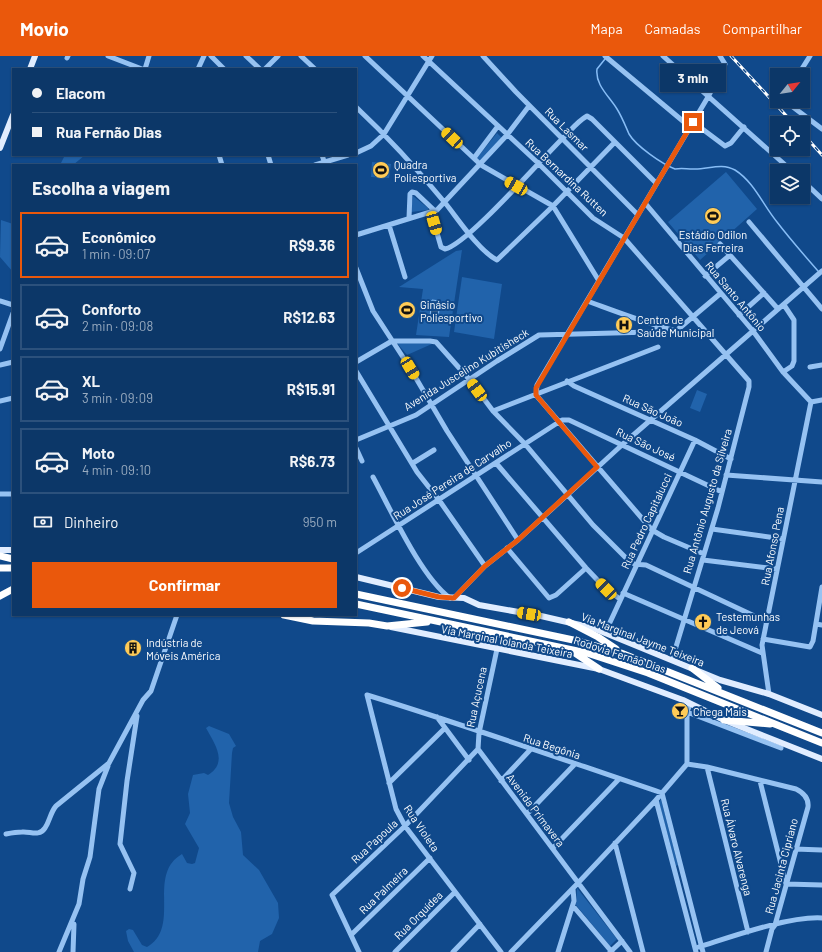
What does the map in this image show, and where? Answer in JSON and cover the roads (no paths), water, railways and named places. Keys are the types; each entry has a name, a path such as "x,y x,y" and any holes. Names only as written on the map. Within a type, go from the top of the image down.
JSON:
{"highway":[{"path":"0,556 12,560"},
{"path":"0,560 12,560"},
{"path":"0,568 12,568"},
{"path":"0,596 12,590"},
{"name":"Rodovia Fernão Dias","path":"357,594 578,641 621,653 822,733"},
{"name":"Rodovia Fernão Dias","path":"357,604 565,647 627,666 822,743"},
{"path":"290,616 313,621 369,623 387,626 420,621 445,623"},
{"path":"569,622 598,637 621,653"},
{"path":"565,647 599,669"},
{"path":"692,668 726,694"},
{"path":"724,720 778,725"}],"main road":[{"path":"30,68 35,56"},
{"path":"0,148 12,118"},
{"path":"0,550 12,550"},
{"name":"Via Marginal Jayme Teixeira","path":"357,577 449,598 464,598 479,605 569,622 605,633 720,680 769,694 822,716"},
{"name":"Via Marginal Iolanda Teixeira","path":"387,626 599,669 690,704 724,720 822,759"}],"street":[{"path":"108,56 141,68"},
{"path":"144,68 149,56"},
{"path":"198,68 204,56"},
{"path":"211,56 223,68"},
{"path":"246,56 259,68"},
{"path":"266,68 278,56"},
{"path":"301,56 314,68"},
{"path":"364,56 481,165 553,206 598,281"},
{"name":"Rua Bernardina Rutten","path":"423,56 538,163 593,218 624,238 726,355"},
{"path":"357,153 371,146 384,134 432,56"},
{"name":"Rua Lasmar","path":"484,56 529,106 563,138 638,215"},
{"path":"605,56 692,125 725,146 731,143 744,127"},
{"path":"662,56 784,164"},
{"path":"802,68 810,56"},
{"path":"704,554 664,537 652,530 536,395 537,385 708,97 724,66 725,62 722,57"},
{"path":"357,235 433,212 445,203 481,165 507,135 529,106"},
{"path":"795,108 822,128"},
{"path":"357,109 384,134 445,203 470,234 495,260 499,260 615,142"},
{"path":"409,218 410,194 412,192 416,193 433,212 440,244 443,248 451,247 470,234 563,138 582,120 589,117 656,183"},
{"path":"474,158 498,126"},
{"path":"325,164 345,156"},
{"path":"810,188 822,199"},
{"name":"Rua Santo Antônio","path":"645,203 705,276 753,331 783,372 811,402"},
{"path":"749,222 822,310"},
{"path":"389,225 405,277"},
{"path":"720,244 778,309"},
{"path":"705,276 730,255"},
{"path":"357,271 373,311 476,476 518,540"},
{"path":"373,477 426,572 439,589 449,598 485,566 518,540 541,516 822,271"},
{"path":"676,331 721,293"},
{"path":"739,315 764,293"},
{"path":"587,301 676,331 697,336 708,335"},
{"path":"0,302 12,305"},
{"path":"783,372 792,366 794,361 794,320 784,305"},
{"path":"0,349 12,316"},
{"name":"Avenida Juscelino Kubitisheck","path":"357,440 407,419 539,335 651,332 662,327"},
{"path":"357,361 392,341 434,341 469,379 494,411 525,444 593,524 628,560 637,564 646,564 693,588 767,622"},
{"path":"494,411 567,381 658,347"},
{"name":"Rua Antônio Augusto da Silveira","path":"672,660 712,529 749,384 747,378 726,355"},
{"path":"0,365 12,362"},
{"path":"810,367 822,365"},
{"path":"357,373 417,472 440,500 485,566"},
{"name":"Rua São João","path":"567,381 574,386 695,440 731,458"},
{"path":"0,400 12,398"},
{"path":"811,402 822,400"},
{"name":"Rua Afonso Pena","path":"769,694 762,653 764,639 811,402"},
{"name":"Rua São José","path":"560,422 569,420 681,471 722,492"},
{"name":"Rua José Pereira de Carvalho","path":"357,550 440,500 560,422"},
{"name":"Rua Pedro Capitalucci","path":"605,633 695,440"},
{"path":"357,450 362,461"},
{"path":"413,464 434,450"},
{"path":"496,463 586,568 606,589 620,599"},
{"path":"726,475 822,482"},
{"path":"0,494 12,494"},
{"path":"712,529 783,539"},
{"path":"507,548 549,598 554,597 586,568"},
{"path":"703,560 777,569"},
{"path":"764,639 807,647 810,646 813,642 822,588"},
{"path":"623,593 762,653"},
{"path":"130,889 134,873 120,844 133,733 143,700 151,691 176,616"},
{"path":"816,624 822,625"},
{"name":"Rua Açucena","path":"478,749 479,733 496,649"},
{"name":"Rua Begônia","path":"366,695 436,716 479,733 662,793"},
{"name":"Rua Violeta","path":"366,695 396,809 405,826 501,952"},
{"path":"511,952 578,884 656,800 687,764 688,712 690,704"},
{"path":"73,952 72,928 83,879 90,857 99,789 109,763 139,710"},
{"path":"688,712 781,748"},
{"path":"436,716 469,760"},
{"path":"389,783 445,728"},
{"name":"Rua Papoula","path":"351,935 332,895 405,826 478,749"},
{"name":"Avenida Primavera","path":"478,749 630,952"},
{"path":"501,781 530,750"},
{"path":"6,834 23,832 36,834 42,832 46,827 51,812 56,806 109,763"},
{"path":"687,764 707,767 760,781 786,884 822,885"},
{"path":"527,814 574,765"},
{"name":"Rua Álvaro Alvarenga","path":"707,767 748,932"},
{"path":"553,848 619,779"},
{"name":"Rua Jacinta Cipriano","path":"760,781 796,789 806,796 808,805 775,925 772,929 766,952"},
{"path":"662,793 703,952"},
{"path":"656,800 695,950 701,946 775,925 822,918"},
{"path":"615,843 643,952"},
{"path":"795,849 822,850"},
{"name":"Rua Palmeira","path":"351,935 430,858"},
{"path":"674,869 681,867"},
{"path":"558,952 575,898 571,891"},
{"name":"Rua Orquídea","path":"395,952 455,892"},
{"path":"573,906 611,952 622,941"},
{"path":"685,912 692,910"},
{"path":"59,952 76,911"},
{"path":"453,952 480,924"},
{"path":"351,935 359,952"}],"waterway":[{"path":"605,59 597,69 598,80 603,90 619,112 632,139 637,144 657,159 675,169 698,169 719,166 735,170 753,187 777,222 818,271"}],"railway":[{"path":"731,56 787,116"},
{"path":"810,142 822,155"}],"place":[{"name":"Quadra Poliesportiva","path":"381,170"},
{"name":"Estádio Odilon Dias Ferreira","path":"713,216"},
{"name":"Ginásio Poliesportivo","path":"407,310"},
{"name":"Centro de Saúde Municipal","path":"624,325"},
{"name":"Testemunhas de Jeová","path":"703,622"},
{"name":"Indústria de Móveis América","path":"133,648"},
{"name":"Chega Mais","path":"680,711"}]}
